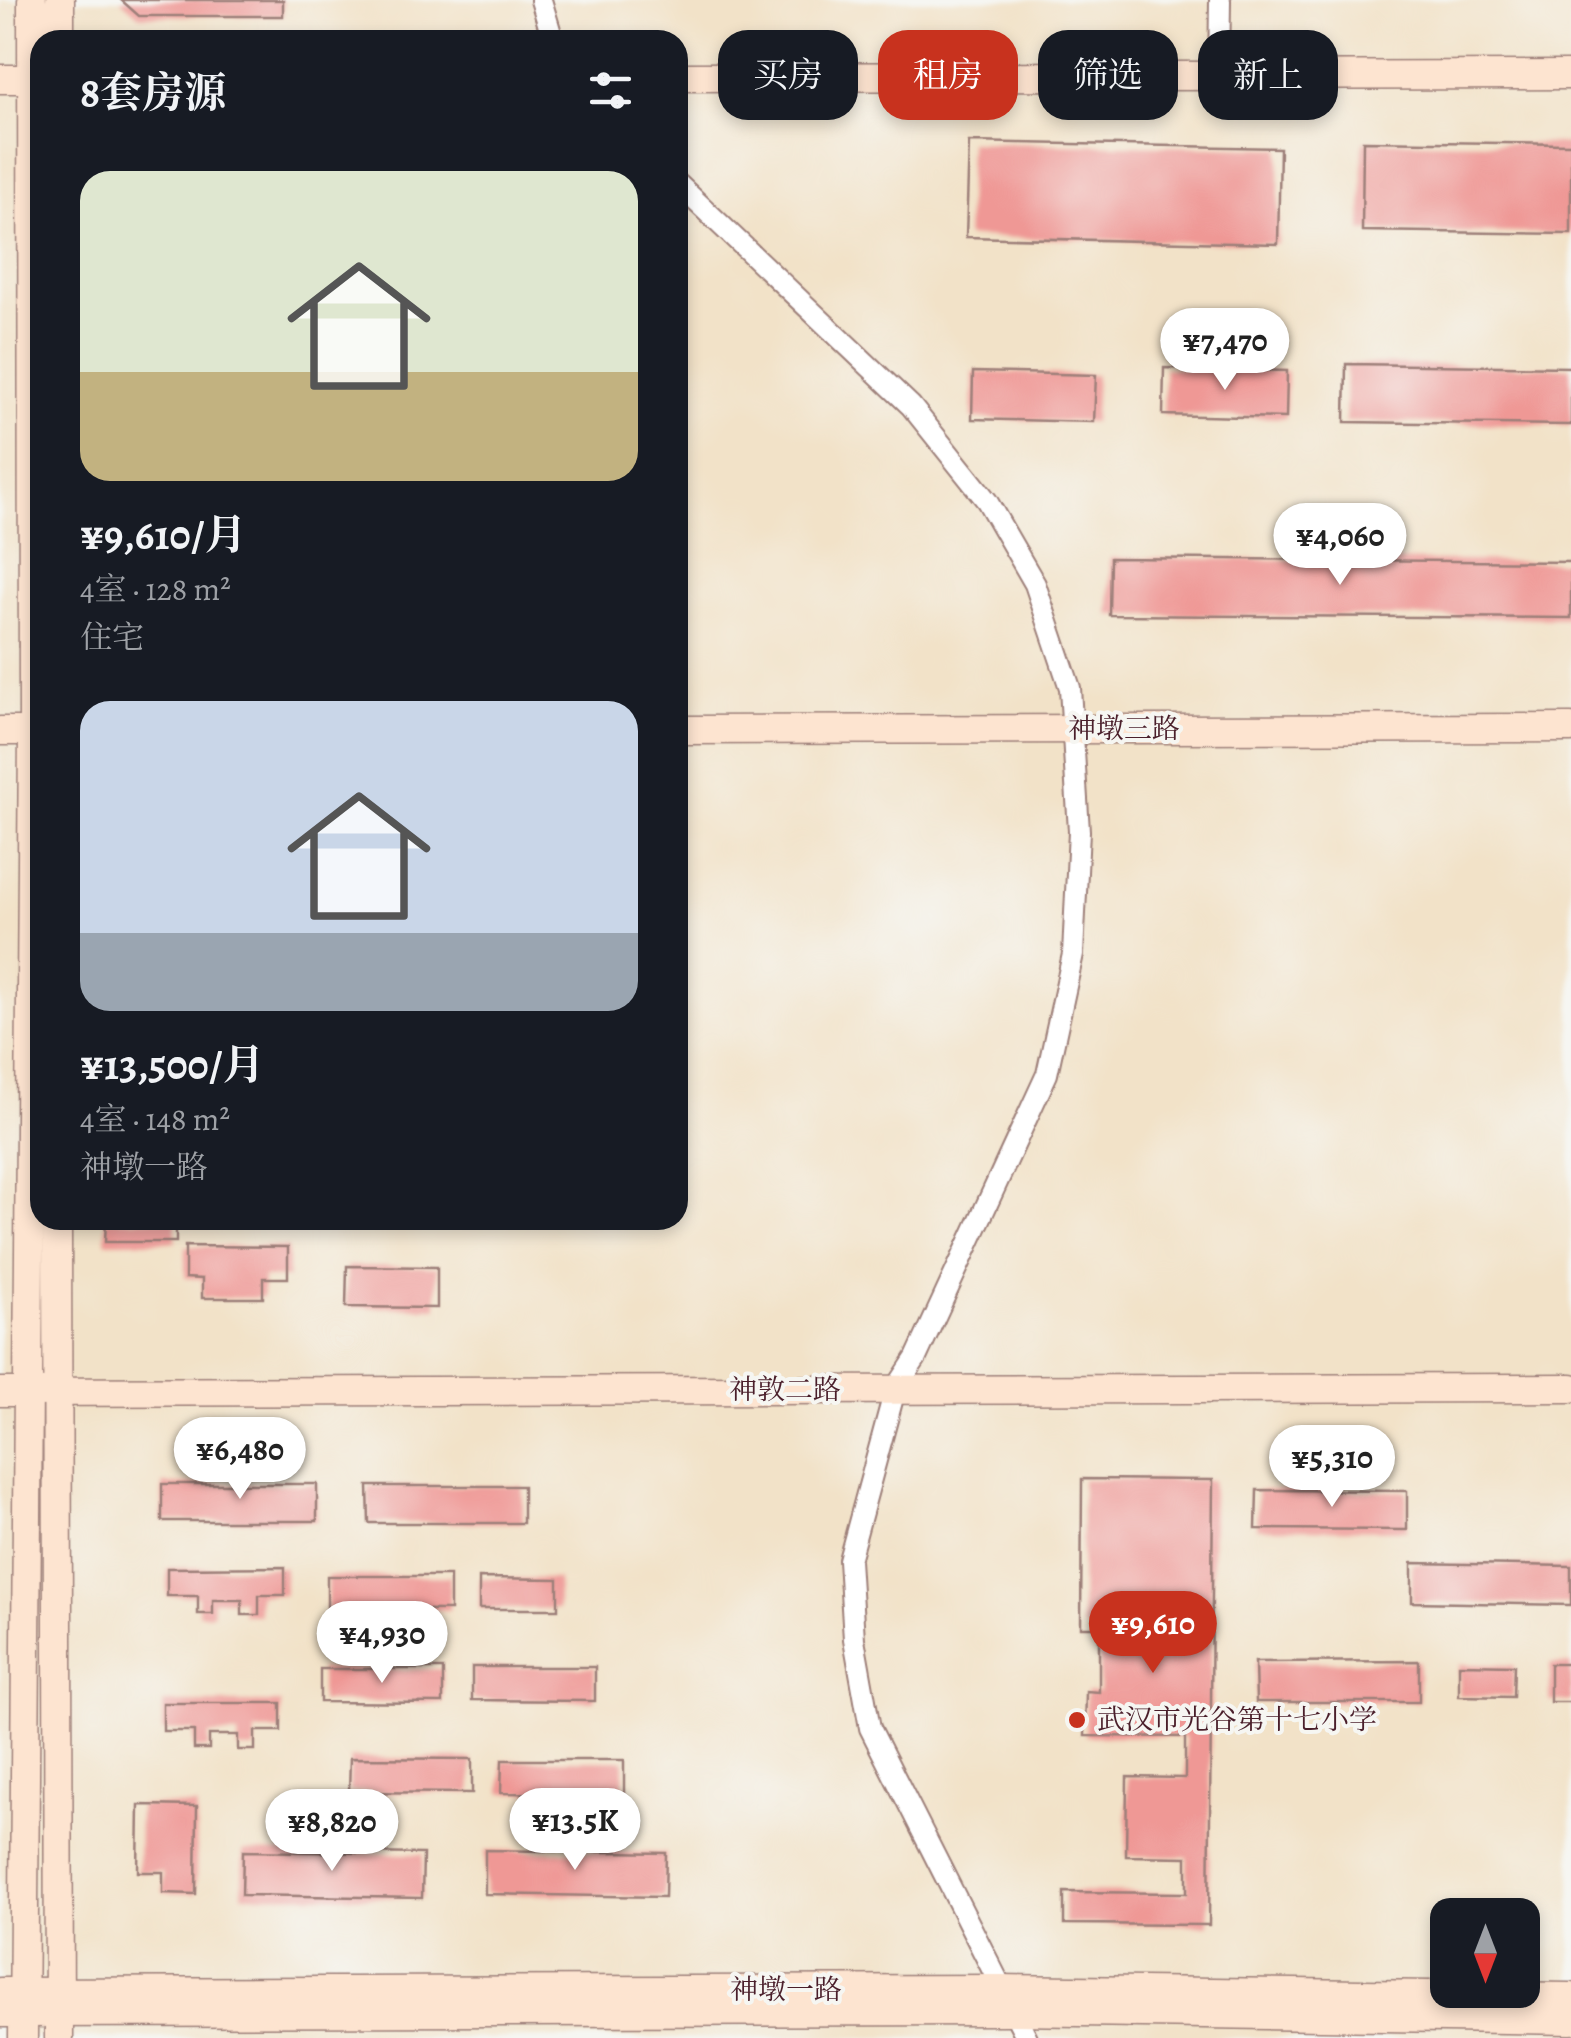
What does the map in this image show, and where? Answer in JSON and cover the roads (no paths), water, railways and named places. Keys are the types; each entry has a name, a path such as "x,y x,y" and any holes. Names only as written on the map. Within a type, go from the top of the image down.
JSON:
{"street":[{"path":"32,0 34,30"},
{"path":"60,0 60,30"},
{"path":"541,0 549,30"},
{"path":"1220,0 1220,30"},
{"path":"1338,76 1571,75"},
{"path":"688,77 1198,76"},
{"path":"0,78 30,79"},
{"path":"688,194 911,406 987,501 1035,584 1070,688 1079,830 1074,954 1047,1074 916,1358 895,1390 849,1560 854,1639 870,1728 1027,2038"},
{"name":"神墩三路","path":"688,730 1571,728"},
{"path":"0,731 30,731"},
{"path":"13,2010 30,1227"},
{"path":"55,1230 28,1392 59,2014"},
{"name":"神敦二路","path":"28,1392 1571,1388"},
{"name":"神墩一路","path":"13,2010 59,2014 1009,2000 1571,1998"},
{"name":"神墩一路","path":"1009,2000 1571,2020"}],"place":[{"name":"武汉市光谷第十七小学","path":"1077,1720"}]}
